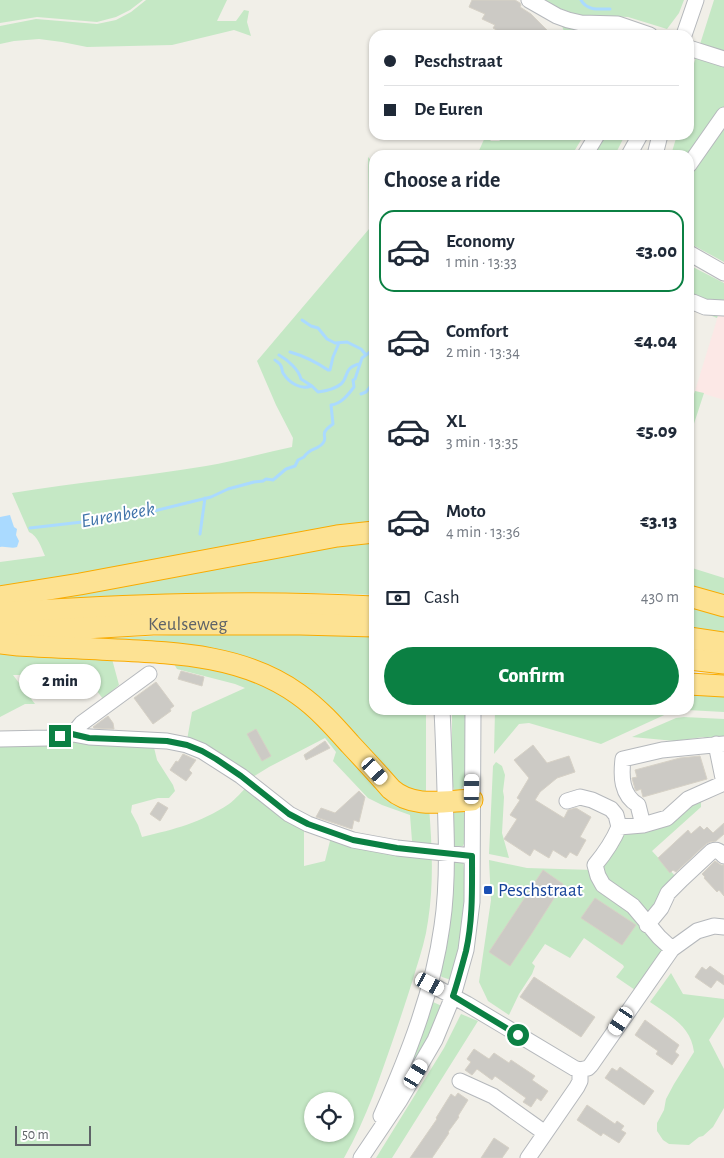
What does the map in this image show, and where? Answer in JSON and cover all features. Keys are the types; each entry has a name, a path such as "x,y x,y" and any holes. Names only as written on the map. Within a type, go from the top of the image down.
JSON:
{"highway":[{"path":"0,597 338,536 369,533"},
{"path":"694,597 724,606"},
{"name":"Keulseweg","path":"0,613 110,607 223,604 369,607"},
{"name":"Keulseweg","path":"0,633 153,624 369,626"},
{"path":"694,639 724,643"},
{"path":"0,642 18,645 154,652 239,664 263,674 298,694 320,712 391,789 400,796 420,802 472,800"},
{"path":"694,660 724,663"},
{"path":"694,684 724,686"}],"street":[{"path":"530,0 557,16 568,20 581,23 618,24 632,30"},
{"path":"686,29 696,0"},
{"path":"694,50 724,60"},
{"path":"694,158 724,115"},
{"path":"694,256 724,273"},
{"path":"694,303 705,307 724,308"},
{"path":"72,734 82,723 149,674"},
{"path":"365,1152 406,1058 430,984 443,924 446,883 446,801 442,715"},
{"path":"365,1152 400,1100 425,1058 443,1022 453,996 466,950 472,902 473,715"},
{"path":"0,740 48,738 72,734 89,738 167,741 187,745 216,759 289,814 308,824 353,840 397,848 472,856"},
{"path":"619,827 643,825 667,818 688,799 724,783 720,744 662,750 623,759 621,773 624,789 632,802 638,805 643,825"},
{"path":"567,801 580,797 592,800 611,809 616,815 619,827 613,841 596,865 598,876 603,885 633,906 658,937 672,949"},
{"path":"647,924 660,908 668,893 712,851 719,851 724,856"},
{"path":"430,984 580,1070 592,1065 672,949 697,931 714,926 724,927"},
{"path":"528,1158 577,1087 580,1081 580,1070"},
{"path":"460,1081 493,1096 545,1133"}],"shaded area":[{"path":"722,303 724,303 724,400 695,391"}],"green space":[{"path":"0,0 143,0 130,10 116,17 97,22 37,17 0,23"},
{"path":"146,0 227,0 217,21 236,21 244,10 249,11 247,22 251,36 234,30 172,45 87,47 39,39 0,44 0,26 36,19 97,24 116,20 131,12"},
{"path":"543,0 684,0 679,13 667,29 628,17 578,15 553,6"},
{"path":"714,0 724,0 724,262 694,246 694,150 672,150 676,140 694,140 694,63"},
{"path":"562,25 598,30 564,30"},
{"path":"484,140 581,140 575,150 479,150"},
{"path":"603,140 622,140 618,150 597,150"},
{"path":"368,157 369,158 369,229"},
{"path":"369,229 369,523 143,565 0,586 0,562 45,556 37,539 29,532 12,493 206,466 292,447 293,438 257,361"},
{"path":"694,268 724,283 724,303 722,303 717,318 694,309"},
{"path":"695,391 704,393 694,424"},
{"path":"369,536 369,595 196,593 18,602"},
{"path":"694,569 724,578 724,598 694,589"},
{"path":"694,600 724,609 724,633 694,628"},
{"path":"212,633 369,636 369,715 426,715 426,795 405,791 288,681 34,642"},
{"path":"0,651 108,654 199,661 232,669 261,680 295,699 311,711 392,794 414,805 429,807 432,878 425,939 379,1080 354,1139 354,1092 304,1092 304,1142 352,1142 344,1158 0,1158 0,742 99,738 152,739 157,760 175,791 169,798 158,798 132,805 131,812 142,837 176,828 208,816 229,804 249,785 283,812 306,825 304,828 304,866 325,861 331,837 353,845 404,854 411,852 412,841 410,815 368,798 333,761 336,752 325,738 251,778 221,757 187,740 192,712 245,688 235,684 177,669 174,664 112,659 119,685 103,699 85,675 13,675 35,704 25,704 0,717"},
{"path":"694,694 724,696 724,712 694,710"},
{"path":"452,715 468,715 465,783 461,790 455,792 452,784"},
{"path":"495,715 664,715 601,744 529,723 519,724 494,754"},
{"path":"676,718 724,719 724,740 703,737 675,741 632,737"},
{"path":"496,762 502,766 505,775 502,833 509,858 489,854 493,766"},
{"path":"701,798 701,807 652,851 677,878 651,913 607,881 603,869 605,862 625,831"},
{"path":"455,808 462,810 465,814 465,835 463,846 454,847 451,816"},
{"path":"455,859 463,859 465,902 461,936 451,980 442,977 437,972 452,864"},
{"path":"489,860 527,868 593,870 646,920 667,949 638,992 616,977 624,967 623,965 584,938 570,958 545,944 532,963 535,966 532,974 519,994 509,1015 488,1001 479,982 491,900"},
{"path":"671,973 683,994 724,999 724,1017 709,1040 724,1069 724,1108 713,1127 689,1145 669,1144 663,1140 657,1131 657,1123 664,1110 666,1099 694,1052 689,1035 684,1028 650,1002"},
{"path":"433,1002 444,1007 411,1072 407,1073 430,1005"},
{"path":"461,1014 478,1021 392,1158 376,1158 444,1048"}],"water":[{"path":"10,515 14,527 17,529 16,535 19,541 17,547 0,547 0,517"}],"building":[{"path":"472,0 515,0 520,3 520,7 531,14 547,30 496,30 493,28 495,25 482,19 485,14 469,7"},
{"path":"181,671 204,677 202,686 178,679"},
{"path":"156,682 174,706 170,709 171,711 153,724 134,698"},
{"path":"108,716 113,723 114,729 93,727"},
{"path":"256,729 271,756 262,761 247,734"},
{"path":"325,741 330,748 306,760 304,755"},
{"path":"533,745 547,763 569,756 575,772 557,778 540,792 535,800 564,818 568,810 576,808 591,817 580,837 586,840 577,856 570,852 566,858 553,850 549,858 534,849 530,856 504,839 517,819 510,815 520,800 517,798 529,778 514,760"},
{"path":"183,754 196,760 189,770 192,773 186,781 170,770"},
{"path":"700,756 707,779 643,797 641,789 636,791 632,778 637,777 635,770 680,758"},
{"path":"359,791 365,797 359,822 354,820 352,829 316,817 321,808 335,813"},
{"path":"158,802 168,808 160,821 150,814"},
{"path":"724,823 724,834 716,841 706,844 676,872 673,870 670,873 658,858 688,830 691,834 700,826 704,830 707,827 713,833"},
{"path":"715,861 724,865 724,896 719,890 717,892 702,874"},
{"path":"543,870 563,884 510,966 489,952"},
{"path":"595,898 636,925 622,945 581,918"},
{"path":"710,966 724,976 724,985 717,980 711,988 695,977 702,967 706,970"},
{"path":"534,977 595,1017 581,1037 520,997"},
{"path":"645,1020 679,1045 675,1052 679,1055 672,1065 656,1054 658,1051 635,1035"},
{"path":"474,1049 489,1059 494,1053 509,1063 511,1060 535,1076 532,1080 548,1091 541,1101 537,1098 531,1107 523,1102 526,1098 495,1076 492,1080 477,1069 472,1075 465,1070 471,1062 467,1059"},
{"path":"620,1067 654,1091 644,1105 605,1078 612,1068 617,1071"},
{"path":"458,1093 468,1100 432,1158 410,1158 437,1119 451,1094 455,1097"},
{"path":"587,1105 615,1124 617,1121 624,1126 621,1130 626,1133 619,1143 603,1133 601,1136 577,1120"},
{"path":"494,1138 509,1148 502,1158 481,1158"}],"waterway":[{"path":"581,0 590,8 610,9"},
{"path":"302,320 318,328 327,339 335,343 347,342 361,349 366,355"},
{"path":"290,352 305,357 330,370 339,343"},
{"name":"Eurenbeek","path":"30,528 117,518 154,511 211,497 228,489 254,482 266,479 273,480 286,469 295,466 298,460 323,443 325,439 324,433 333,424 331,405 341,401 352,390 354,387 353,380 362,358 369,353"},
{"path":"279,355 293,366 301,379 318,392 339,386 348,370 359,364"},
{"path":"275,360 281,365 283,373 292,383 303,387 311,386"},
{"path":"361,394 369,388"},
{"name":"Eurenbeek","path":"200,534 205,498"}],"place":[{"name":"Peschstraat","path":"488,890"}],"route":[{"path":"60,736 72,734 89,738 167,741 187,745 216,759 289,814 308,824 353,840 397,848 472,856 472,902 469,934 453,996 518,1035"}]}
